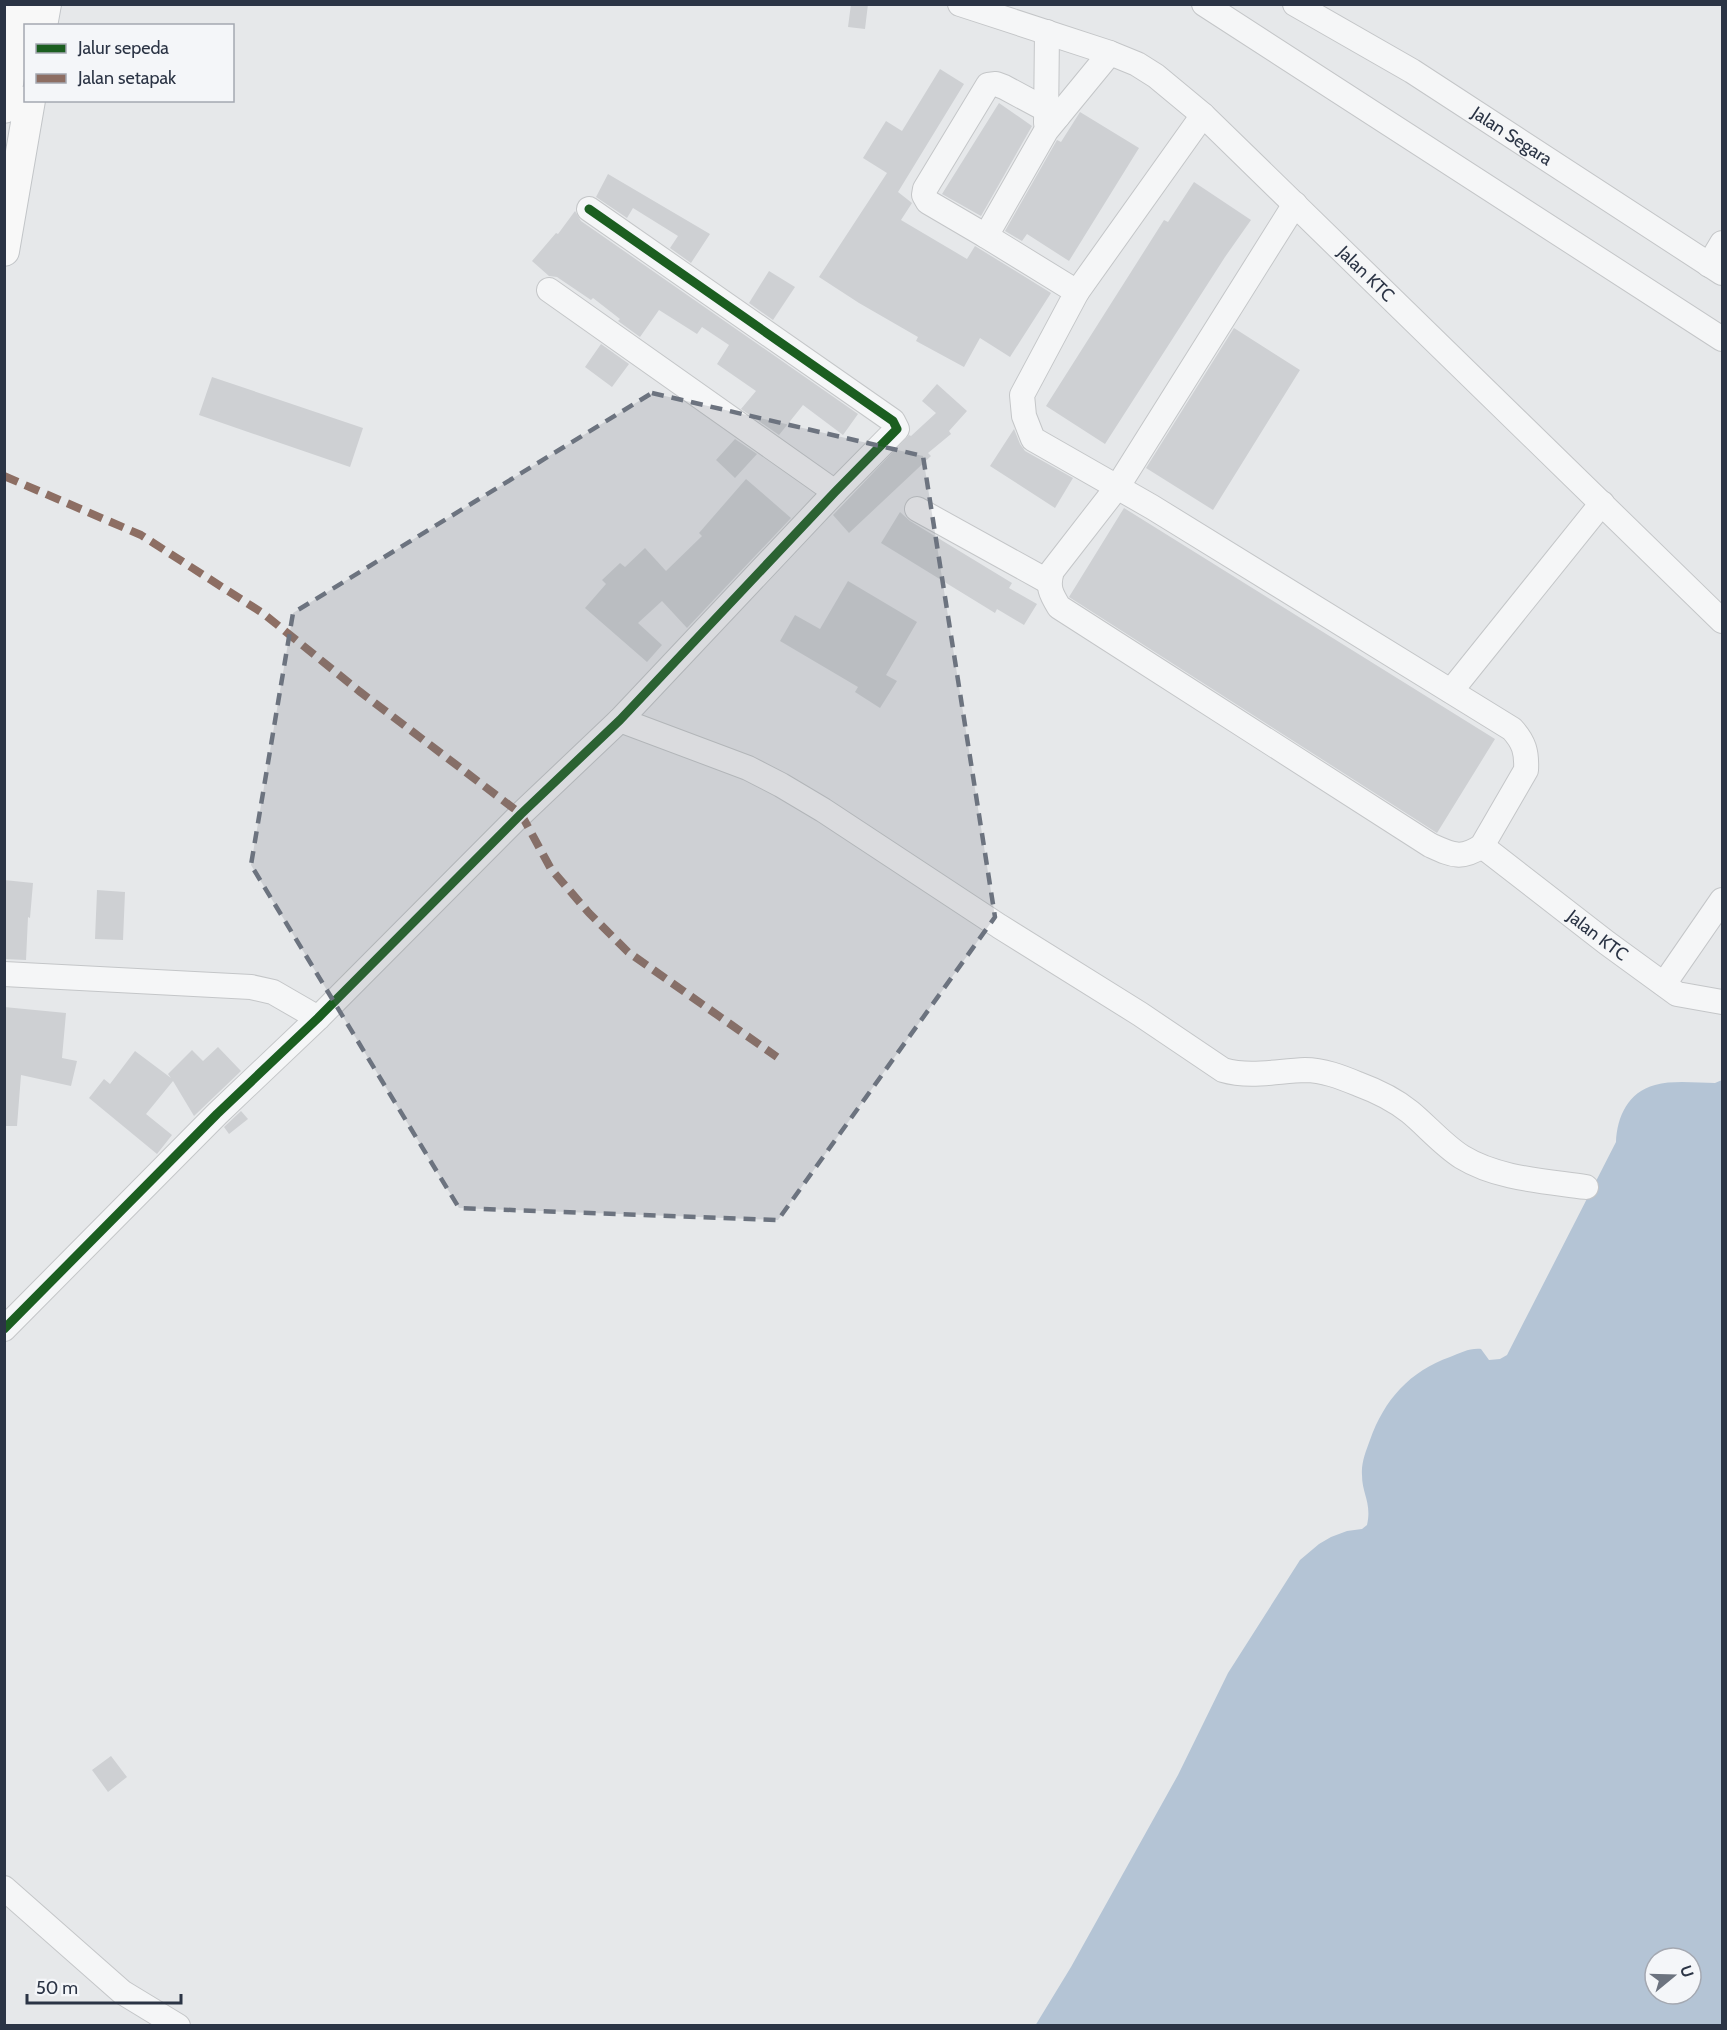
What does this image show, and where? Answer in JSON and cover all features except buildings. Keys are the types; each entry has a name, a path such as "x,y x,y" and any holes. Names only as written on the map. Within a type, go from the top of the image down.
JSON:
{"main road":[{"path":"4,108 21,4"},
{"path":"42,24 46,4"},
{"path":"4,251 30,102"}],"street":[{"name":"Jalan KTC","path":"960,4 1110,53 1137,64 1156,76 1203,115 1722,621"},
{"path":"1204,4 1722,339"},
{"name":"Jalan Segara","path":"1295,4 1412,71 1716,269"},
{"path":"1047,32 1050,119"},
{"path":"986,236 1050,119 1110,53"},
{"path":"1050,119 1004,87 996,84 988,85 925,189 924,195 928,202 1077,292"},
{"path":"1203,115 1077,292 1023,394 1023,416 1033,439 1118,486 1512,729 1522,739 1527,755 1526,770 1482,846 1470,855 1457,855 1430,845 1059,607 1050,592 1049,582 1052,572 1118,486 1295,204"},
{"path":"4,1329 218,1114 620,720 897,429 893,421 589,209"},
{"path":"1716,269 1722,243"},
{"path":"549,290 835,492"},
{"path":"1452,691 1602,503"},
{"path":"917,509 1049,582"},
{"path":"620,720 748,768 781,785 1140,1014 1223,1070 1235,1074 1252,1075 1307,1070 1327,1073 1385,1095 1408,1110 1461,1156 1481,1166 1513,1176 1586,1187"},
{"name":"Jalan KTC","path":"1482,846 1677,994 1722,1002"},
{"path":"1664,984 1722,900"},
{"path":"4,974 251,987 273,992 318,1018"},
{"path":"4,1888 122,1992 178,2025"}],"highlighted area":[{"path":"652,393 923,456 995,917 778,1220 459,1208 251,865 293,613"}],"water":[{"path":"1722,1080 1722,2025 1035,2026 1071,1967 1178,1775 1228,1673 1300,1560 1331,1537 1347,1531 1362,1529 1367,1525 1368,1505 1362,1482 1363,1462 1376,1426 1391,1400 1400,1389 1423,1370 1461,1352 1481,1349 1489,1360 1500,1359 1507,1355 1616,1142 1619,1124 1626,1107 1638,1093 1646,1088 1662,1083 1715,1083"}],"marked path":[{"path":"4,476 141,535 264,614 359,691 521,814 551,869 589,913 628,952 777,1057"}],"cycle path":[{"path":"4,1329 217,1114 318,1018 521,814 620,720 897,429 893,421 589,209"}]}
